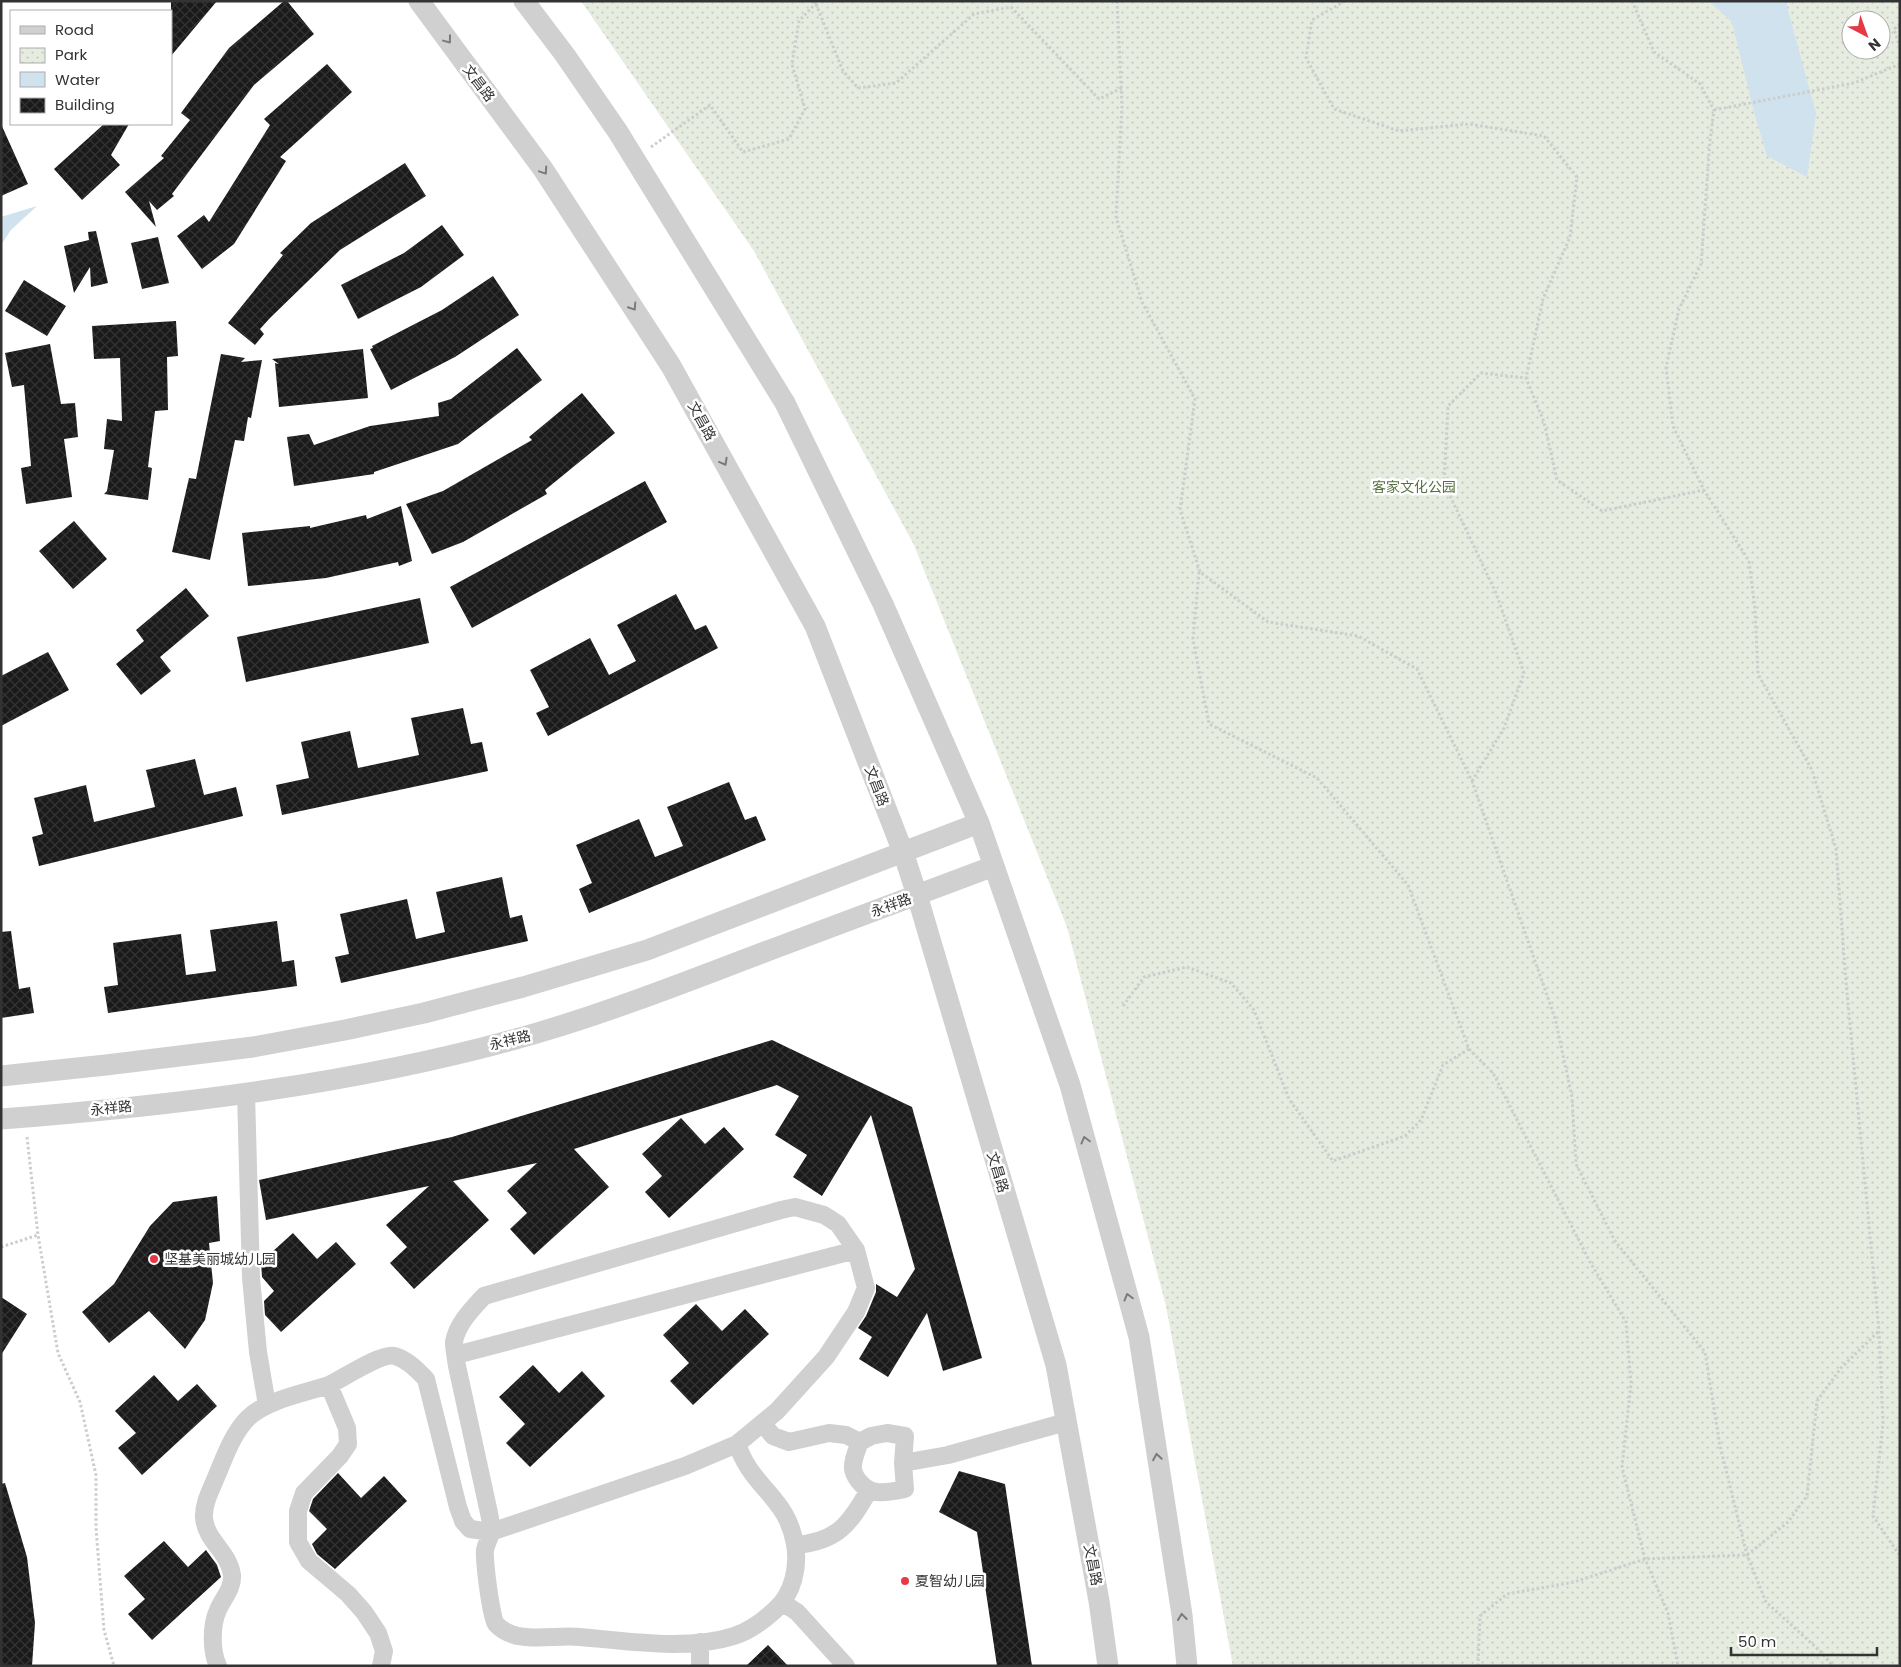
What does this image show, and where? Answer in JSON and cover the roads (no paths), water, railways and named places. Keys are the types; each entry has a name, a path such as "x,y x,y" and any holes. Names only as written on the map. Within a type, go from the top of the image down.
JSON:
{"street":[{"name":"文昌路","path":"419,1 543,169 671,366 815,626 917,895 1056,1365 1099,1601 1108,1666"},
{"path":"524,1 565,55 634,158 785,403 883,604 979,823 1070,1085 1139,1337 1182,1615 1187,1666"},
{"path":"1,1076 253,1047 424,1013 523,987 647,950 979,823"},
{"name":"永祥路","path":"1,1119 246,1093 358,1075 537,1033 662,992 994,866"},
{"path":"246,1093 251,1278 258,1352 267,1405"},
{"path":"218,1666 214,1646 214,1623 218,1610 228,1595 232,1576 227,1559 207,1532 204,1516 207,1499 235,1435 248,1417 267,1405 329,1386 378,1358 394,1355 411,1364 426,1379 463,1521 470,1529 491,1532 685,1466 737,1444 777,1412 826,1358 856,1312 866,1288 856,1250 838,1224 824,1215 795,1207 781,1210 484,1296 469,1312 459,1328 454,1343 489,1513 491,1532 485,1549 486,1571 494,1622 504,1632 521,1637 570,1636 678,1643 700,1642 735,1636 754,1627 783,1603 792,1585 796,1570 796,1544 785,1512 753,1474 744,1461 737,1444"},
{"path":"456,1355 856,1250"},
{"path":"329,1386 347,1428 348,1444 340,1456 304,1493 298,1511 298,1542 309,1561 348,1594 364,1612 378,1633 384,1651 381,1666"},
{"path":"903,1463 948,1455 1066,1422"},
{"path":"763,1424 773,1436 789,1442 830,1433 846,1434 860,1442"},
{"path":"887,1432 905,1436 903,1463 905,1489 889,1492 869,1490 861,1484 853,1469 854,1457 860,1442 871,1436 887,1432"},
{"path":"796,1544 809,1544 828,1539 844,1527 857,1512 869,1490"},
{"path":"783,1603 797,1612 846,1666"},
{"path":"700,1642 700,1666"}],"water":[{"path":"1709,1 1787,1 1787,7 1816,113 1807,177 1767,156 1732,22"},
{"path":"37,206 11,230 1,245 1,217"}],"place":[{"name":"坚基美丽城幼儿园","path":"154,1259"},
{"name":"夏智幼儿园","path":"905,1581"}],"park label":[{"name":"客家文化公园","path":"1414,487"}]}
